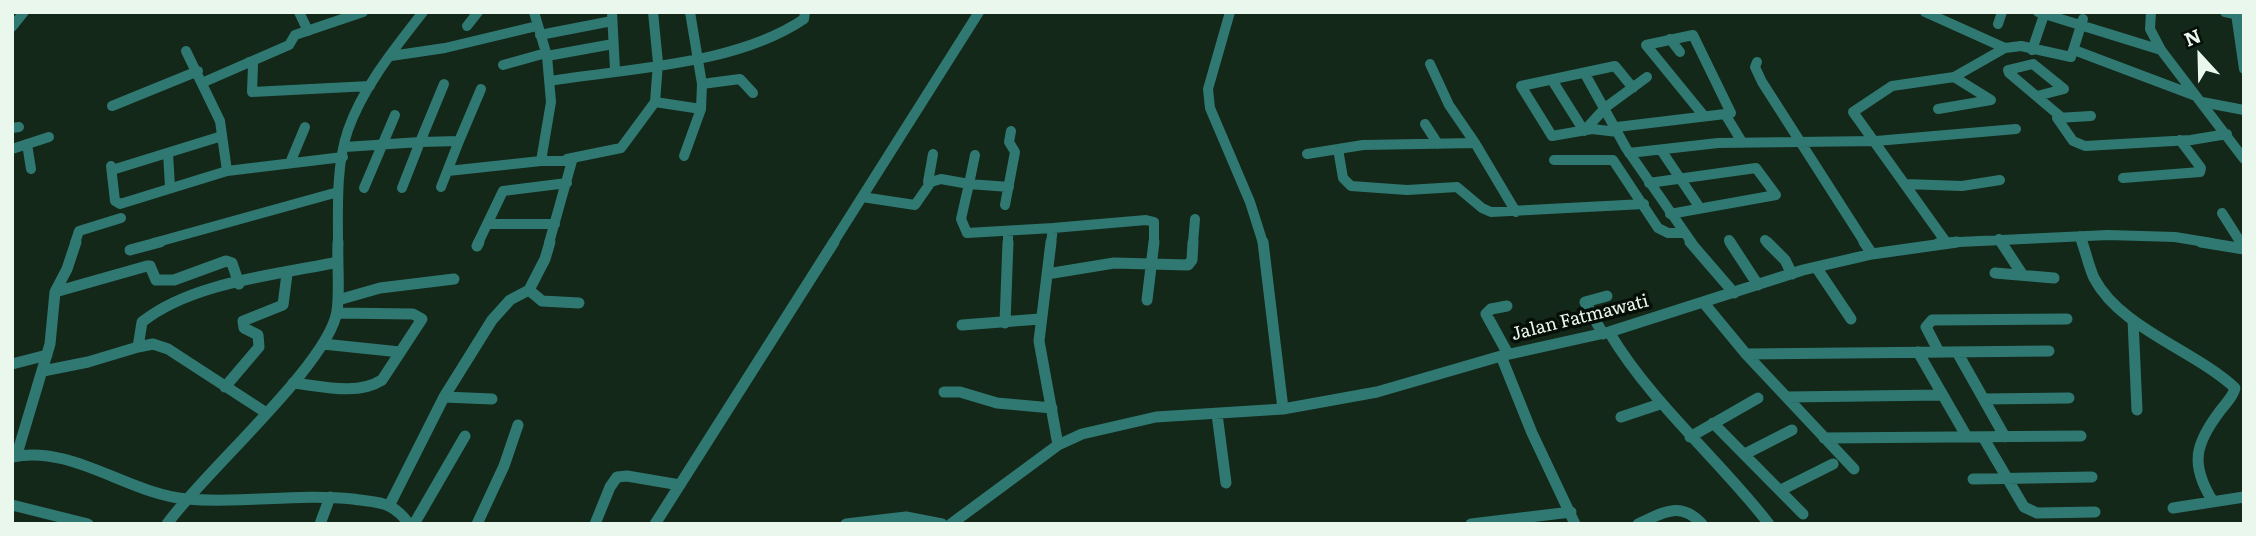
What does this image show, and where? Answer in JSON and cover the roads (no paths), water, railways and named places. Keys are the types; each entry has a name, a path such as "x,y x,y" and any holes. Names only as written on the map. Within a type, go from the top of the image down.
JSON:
{"street":[{"path":"12,27 24,12"},
{"path":"299,12 308,31"},
{"path":"204,82 289,46 295,35 363,12"},
{"path":"167,524 184,499 293,383 323,344 337,313 338,192 353,114 423,12"},
{"path":"467,26 478,12"},
{"path":"448,171 567,159 621,148 655,103 658,63 653,12"},
{"path":"684,156 701,109 702,84 690,12"},
{"path":"550,81 748,47 801,22 805,12"},
{"path":"655,524 979,12"},
{"path":"1230,12 1208,89 1210,108 1250,202 1263,241 1283,410"},
{"path":"1925,12 2004,48"},
{"path":"1998,24 2002,12"},
{"path":"2151,12 2150,29 2161,50 2244,159"},
{"path":"538,13 539,30 547,54 551,102 541,160"},
{"path":"1939,18 1955,13"},
{"path":"2032,50 2042,13 2082,22 2161,50"},
{"path":"2235,14 2244,69"},
{"path":"391,56 612,17 615,70"},
{"path":"1946,242 1877,141 1854,114 1855,109 1892,86 1954,77 2004,48 2018,45 2067,58 2073,55 2082,22"},
{"path":"1633,88 1615,66 1521,87 1550,135 1558,137 1584,131 1731,113 1690,34 1646,45 1704,116"},
{"path":"1670,39 1680,52"},
{"path":"503,65 547,54 613,44"},
{"path":"2074,50 2199,99 2244,110"},
{"path":"186,51 204,82 220,121 227,171"},
{"path":"249,62 253,65 252,92 370,86"},
{"path":"1757,62 1755,67 1759,76 1872,254"},
{"path":"1430,64 1449,105 1516,212"},
{"path":"2037,96 2064,89 2033,64 2008,71 2061,117 2091,117"},
{"path":"112,106 198,71"},
{"path":"1586,74 1629,153 1649,183 1683,233 1734,293"},
{"path":"1584,131 1606,107 1647,77"},
{"path":"1938,109 1990,101 1988,97 1954,77"},
{"path":"702,84 740,79 752,93"},
{"path":"1552,80 1584,131"},
{"path":"402,188 444,84"},
{"path":"441,187 481,89"},
{"path":"655,103 701,109"},
{"path":"1725,114 1742,142"},
{"path":"364,188 395,115"},
{"path":"2061,117 2057,119 2070,138 2082,146 2180,141 2227,134"},
{"path":"1425,124 1438,144"},
{"path":"290,163 305,127"},
{"path":"1629,153 1742,142 1803,144 1877,141 2016,128"},
{"path":"1005,205 1015,152 1009,142 1011,131"},
{"path":"12,149 49,136"},
{"path":"222,136 112,168 115,201 120,204 227,171 290,163 382,144 459,141"},
{"path":"2123,178 2200,172 2201,168 2180,141"},
{"path":"27,144 31,169"},
{"path":"1307,154 1363,145 1475,144"},
{"path":"1338,149 1343,178 1351,186 1407,190 1457,187 1486,211 1516,212 1644,204"},
{"path":"1661,150 1700,208"},
{"path":"168,153 170,187"},
{"path":"862,197 915,205 928,182 933,154"},
{"path":"975,155 961,219 966,232 1008,232 1152,221 1156,226 1147,300"},
{"path":"389,506 414,463 444,397 492,320 510,300 529,290 545,259 572,161 567,159"},
{"path":"1554,160 1613,160 1661,230 1683,233"},
{"path":"1649,183 1756,168 1776,195 1773,198 1670,214"},
{"path":"928,182 935,179 1009,187"},
{"path":"1905,184 1962,186 2000,180"},
{"path":"477,246 499,196 505,190 567,183"},
{"path":"130,250 338,192"},
{"path":"2222,214 2244,248"},
{"path":"121,218 79,231 67,269 55,292 47,355 15,455 34,452 184,499 330,497 389,506 412,524 465,436"},
{"path":"1047,274 1114,263 1190,264 1195,219"},
{"path":"487,224 555,224"},
{"path":"1053,228 1040,319 1042,369 1058,445"},
{"path":"1005,323 1008,232"},
{"path":"2080,236 2101,288 2133,320 2221,375 2235,388 2206,431 2197,454 2197,467 2212,500"},
{"name":"Jalan Fatmawati","path":"951,524 1058,445 1082,434 1156,417 1283,410 1377,392 1504,355 1606,333 1816,267 1872,254 1946,242 2080,236 2175,237 2244,248"},
{"path":"1999,239 2022,274"},
{"path":"1729,240 1758,285"},
{"path":"1765,240 1781,255 1793,274"},
{"path":"55,292 147,266 150,266 156,280 170,281 226,261 232,263 236,269 239,284"},
{"path":"138,347 141,326 146,317 172,303 239,284 338,262"},
{"path":"1816,267 1851,319"},
{"path":"1995,273 2054,278"},
{"path":"225,387 259,347 258,335 244,328 243,321 283,305 287,274"},
{"path":"338,300 380,288 454,279"},
{"path":"529,290 542,300 579,303"},
{"path":"1607,296 1585,302 1633,372 1690,437 1738,486 1769,524"},
{"path":"1703,303 1746,354 1854,469"},
{"path":"1471,524 1573,518 1532,433 1486,314 1491,309 1507,306"},
{"path":"293,383 371,387 382,380 421,322 420,316 337,313"},
{"path":"962,326 1040,319"},
{"path":"1939,352 1926,327 1932,320 2067,319"},
{"path":"2133,320 2137,410"},
{"path":"43,371 89,362 153,344 168,349 265,412"},
{"path":"323,344 400,352"},
{"path":"1746,354 2049,351"},
{"path":"1917,352 1967,437"},
{"path":"1957,352 2005,437"},
{"path":"12,363 47,355"},
{"path":"944,392 962,391 985,401 1037,404 1052,408"},
{"path":"1787,397 1942,395"},
{"path":"444,397 492,399"},
{"path":"1690,437 1758,398"},
{"path":"1984,400 2069,398"},
{"path":"1621,417 1660,404"},
{"path":"1217,414 1226,483"},
{"path":"1713,423 1803,514"},
{"path":"477,524 504,466 519,425"},
{"path":"1745,454 1792,430"},
{"path":"1824,438 2081,436"},
{"path":"1983,437 2024,507 2037,513 2095,512"},
{"path":"1781,490 1833,464"},
{"path":"595,524 610,487 617,477 627,476 680,485"},
{"path":"1973,479 2092,477"},
{"path":"320,524 330,497"},
{"path":"2173,508 2212,500 2244,498"},
{"path":"12,505 88,524"},
{"path":"1638,524 1682,509 1691,511 1702,524"},
{"path":"846,524 898,517 926,517 942,524"}]}
